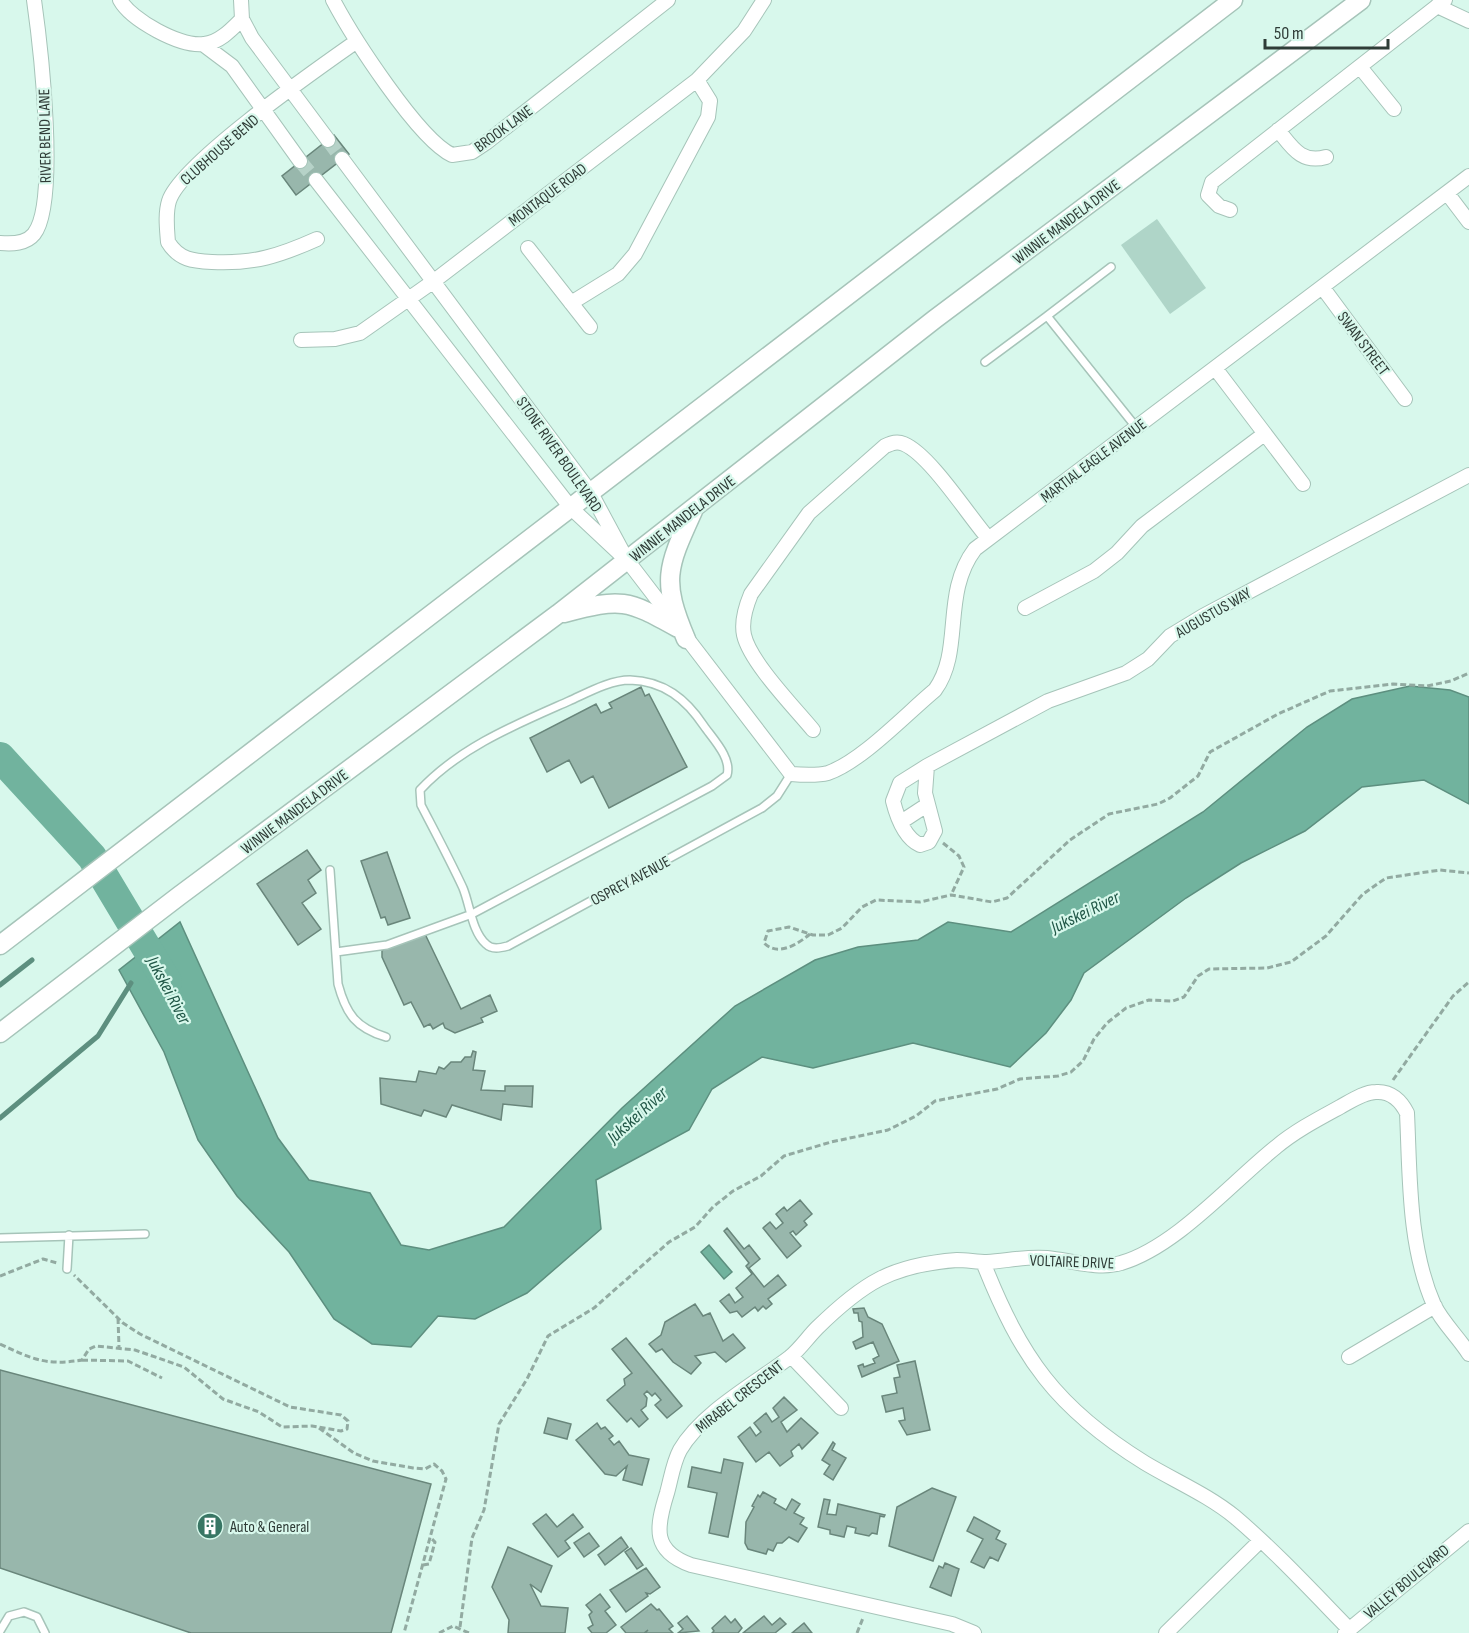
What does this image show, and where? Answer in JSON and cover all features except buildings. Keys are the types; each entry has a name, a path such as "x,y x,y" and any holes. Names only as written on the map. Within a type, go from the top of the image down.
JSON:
{"main road":[{"path":"0,945 1233,0"},
{"name":"WINNIE MANDELA DRIVE","path":"0,1033 179,896 558,614 935,320 1361,0"},
{"path":"682,634 672,606 669,573 695,507"},
{"path":"558,614 600,603 621,602 640,607 682,634"}],"street":[{"name":"RIVER BEND LANE","path":"0,243 14,244 27,240 35,233 44,200 43,83 34,0"},
{"path":"120,0 135,18 188,42 204,45 232,66 300,161"},
{"path":"241,0 242,19 252,38 328,140"},
{"name":"BROOK LANE","path":"333,0 357,41 433,144 452,156 462,155 487,142 668,0"},
{"name":"MONTAQUE ROAD","path":"301,340 351,336 434,281 697,80 744,31 764,0"},
{"path":"1230,210 1212,201 1208,195 1209,186 1278,130 1441,3 1469,21"},
{"path":"204,45 229,32 242,19"},
{"path":"264,110 357,41"},
{"path":"1360,67 1394,109"},
{"path":"571,303 624,269 635,255 708,117 710,101 697,80"},
{"name":"CLUBHOUSE BEND","path":"264,110 225,141 174,190 167,215 168,242 174,252 188,259 242,263 286,253 317,239"},
{"path":"1278,130 1302,157 1309,160 1326,157"},
{"name":"STONE RIVER BOULEVARD","path":"342,159 591,493 627,560"},
{"name":"MARTIAL EAGLE AVENUE","path":"791,774 826,773 850,762 935,690 942,680 947,664 957,582 965,562 975,549 1469,176"},
{"name":"STONE RIVER BOULEVARD","path":"316,180 571,508 627,560"},
{"path":"1447,193 1469,222"},
{"path":"528,248 590,327"},
{"name":"SWAN STREET","path":"1323,288 1405,399"},
{"path":"1215,368 1263,435 1303,484"},
{"path":"1025,608 1094,571 1117,553 1142,526 1263,435"},
{"path":"813,730 753,656 743,633 746,605 751,594 809,513 885,446 900,443 914,450 935,472 988,538"},
{"name":"AUGUSTUS WAY","path":"934,836 924,845 916,844 901,822 893,801 894,793 904,780 1048,701 1126,673 1148,658 1170,636 1203,616 1469,475"},
{"path":"627,560 791,774"},
{"path":"927,766 925,793 935,824 934,836"},
{"path":"901,822 927,805"},
{"name":"VOLTAIRE DRIVE","path":"983,1262 1044,1258 1107,1265 1120,1264 1166,1239 1277,1146 1312,1122 1363,1095 1373,1091 1384,1092"},
{"path":"1384,1092 1397,1098 1407,1113 1414,1232 1435,1306 1469,1354"},
{"name":"MIRABEL CRESCENT","path":"974,1633 952,1624 691,1565 677,1560 667,1552 658,1534 679,1452 684,1444 731,1398 791,1356 814,1330 867,1283 899,1270 929,1264 959,1260 983,1262"},
{"path":"983,1262 996,1295 1028,1358 1058,1396 1090,1425 1143,1461 1211,1500 1235,1517 1347,1631"},
{"path":"1349,1357 1435,1306"},
{"path":"791,1356 841,1408"},
{"name":"VALLEY BOULEVARD","path":"1347,1631 1469,1531"},
{"path":"1166,1633 1260,1541"}],"lane":[{"path":"986,362 1111,267"},
{"path":"1047,316 1136,427"},
{"path":"336,952 387,945 472,914 719,782 727,775 726,760 698,717 667,688 623,681 493,735 423,786 420,790 421,805 463,889 472,914"},
{"name":"OSPREY AVENUE","path":"472,914 487,945 493,948 508,946 762,808 777,796 791,774"},
{"path":"330,870 338,984 342,999 356,1022 365,1031 386,1037"},
{"path":"0,1238 145,1234"},
{"path":"67,1269 69,1235"},
{"path":"0,1629 9,1616 24,1612 38,1617 45,1633"}],"path":[{"path":"810,934 790,948 773,948 764,943 768,931 775,928 789,927 810,934 828,935 842,928 862,907 876,900 920,902 951,895 992,902 1007,898 1041,868 1052,854 1089,827 1109,814 1158,804 1170,798 1198,776 1210,752 1309,699 1330,691 1394,684 1427,686 1451,681 1469,673"},
{"path":"934,836 951,848 962,860 964,867 951,895"},
{"path":"460,1627 472,1538 484,1510 499,1424 527,1379 548,1336 594,1308 669,1242 694,1227 713,1207 733,1191 761,1176 784,1156 831,1142 888,1130 916,1116 935,1101 997,1089 1020,1079 1058,1076 1071,1071 1083,1061 1094,1039 1107,1023 1126,1008 1149,1000 1173,1001 1184,997 1198,976 1209,969 1267,968 1291,962 1326,936 1363,894 1386,878 1440,870 1469,873"},
{"path":"1384,1092 1453,996 1469,982"},
{"path":"0,1276 43,1259 62,1264 118,1318 140,1334 290,1407 340,1415 348,1421 347,1429 341,1431 318,1427 282,1428 260,1412 223,1399 184,1367 119,1347 96,1346 89,1349 82,1360"},
{"path":"118,1318 119,1347"},
{"path":"0,1344 39,1362 59,1364 82,1360 128,1361 162,1378"},
{"path":"318,1427 354,1453 373,1461 425,1469 434,1464 438,1466 446,1479 431,1538 435,1542 429,1564 423,1564 404,1633"},
{"path":"439,1633 447,1627 460,1627 469,1633"}],"shaded area":[{"path":"1157,219 1206,288 1170,314 1121,245"}],"water":[{"path":"1410,686 1450,690 1469,697 1469,804 1424,780 1362,787 1305,831 1241,863 1186,898 1084,973 1071,1000 1046,1033 1010,1067 913,1043 813,1068 762,1057 712,1089 689,1130 596,1180 601,1229 527,1293 475,1319 438,1316 411,1347 372,1344 334,1319 289,1252 237,1196 198,1140 164,1052 119,970 180,922 278,1138 309,1180 370,1193 401,1245 429,1250 504,1227 622,1108 735,1006 815,960 858,947 918,940 948,922 1011,932 1203,812 1307,727 1352,699"},
{"path":"709,1245 732,1272 724,1279 701,1252"}],"waterway":[{"name":"Jukskei River","path":"0,757 92,857 167,982"},
{"path":"0,985 32,960"},
{"path":"0,1118 98,1036 131,983"}],"tunnel":[{"path":"328,140 342,159"},
{"path":"300,161 316,180"}],"place":[{"name":"Auto & General","path":"210,1526"}]}
